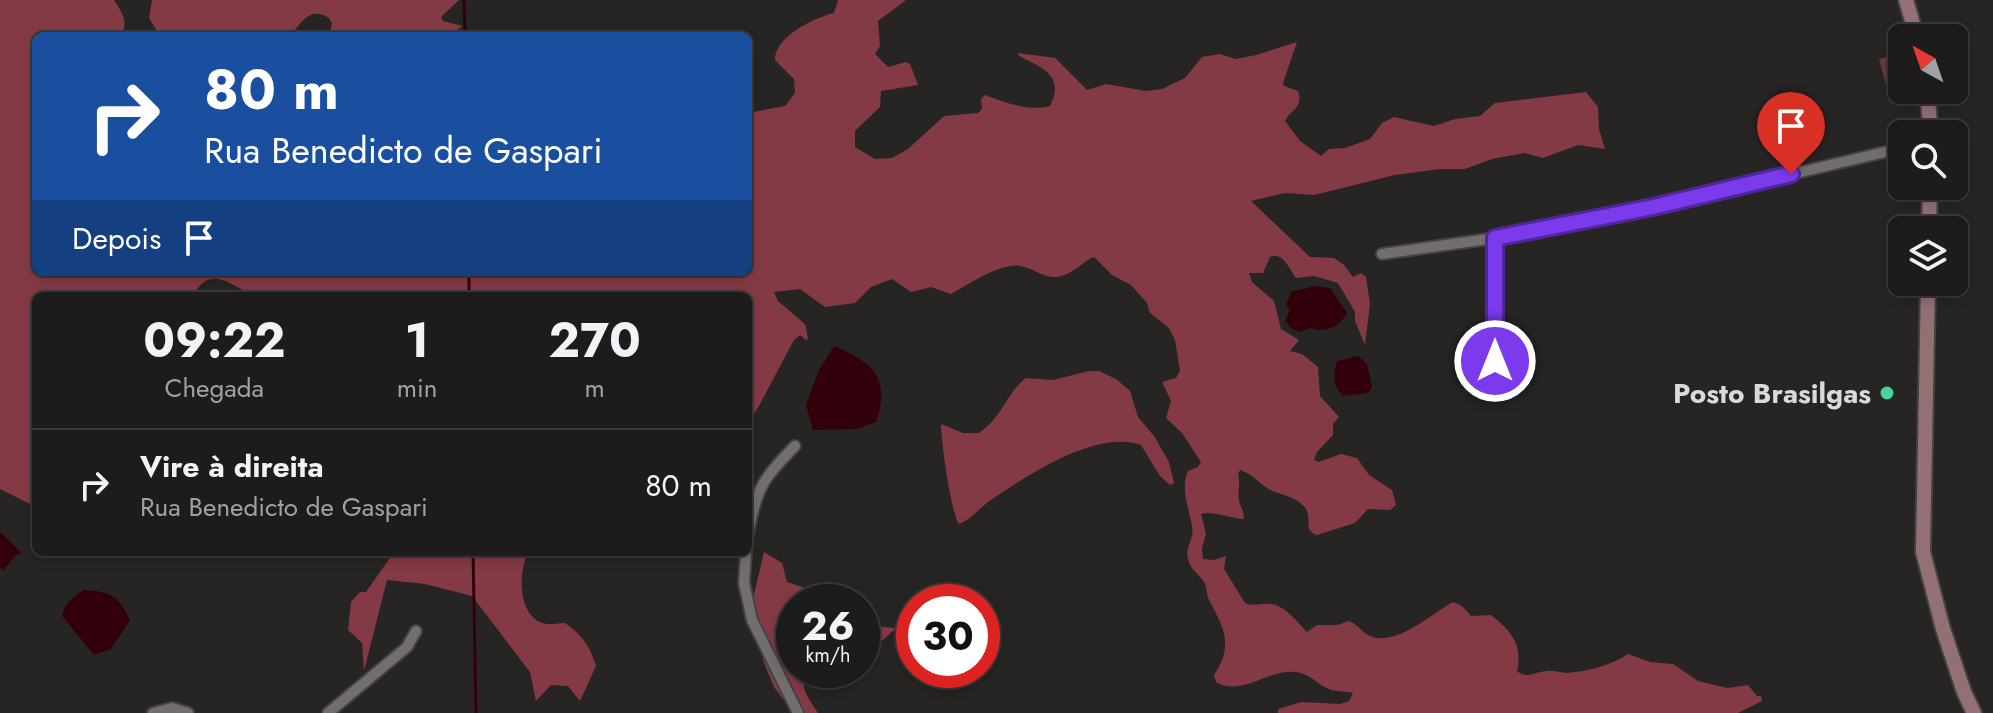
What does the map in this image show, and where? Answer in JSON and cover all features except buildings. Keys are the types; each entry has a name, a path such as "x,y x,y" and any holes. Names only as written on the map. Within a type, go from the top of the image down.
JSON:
{"main road":[{"path":"1906,0 1913,24"},
{"path":"1928,296 1923,552 1943,629 1974,713"}],"street":[{"path":"1382,254 1495,238 1653,207 1888,151"},
{"path":"1495,238 1495,361"},
{"path":"752,513 765,477 795,446"},
{"path":"746,556 744,583 752,620 798,713"},
{"path":"328,713 407,647 416,631"},
{"path":"153,713 172,708 188,713"}],"shaded area":[{"path":"0,0 114,0 124,21 123,32 32,32 32,276 752,276 752,112 785,106 795,93 794,79 775,60 777,51 781,43 797,29 834,13 838,0 906,0 878,21 880,46 875,54 888,67 906,62 910,64 918,85 881,91 880,107 855,131 855,147 875,159 892,158 908,149 944,116 978,113 985,95 1025,107 1050,106 1054,96 1053,80 1043,69 1018,53 1055,58 1087,90 1106,84 1146,91 1162,89 1185,78 1202,57 1220,54 1236,59 1297,42 1283,83 1298,91 1299,101 1285,121 1300,141 1321,156 1329,149 1345,148 1370,139 1382,123 1394,117 1434,126 1480,116 1495,103 1586,92 1598,107 1599,129 1605,149 1578,145 1543,158 1525,153 1492,159 1465,169 1395,175 1314,195 1285,193 1251,201 1310,257 1334,258 1353,277 1361,273 1366,277 1370,304 1365,345 1355,321 1355,312 1338,283 1314,276 1296,278 1279,256 1270,257 1263,273 1249,273 1252,282 1274,301 1281,329 1299,340 1290,351 1302,354 1318,367 1320,396 1339,417 1333,424 1333,435 1317,452 1314,460 1319,462 1341,454 1357,458 1369,475 1392,490 1396,505 1390,510 1368,509 1355,523 1317,535 1310,531 1308,513 1302,504 1271,490 1240,470 1239,497 1244,519 1201,514 1206,534 1203,559 1214,560 1226,556 1224,569 1245,603 1276,605 1307,632 1317,625 1337,625 1349,621 1370,636 1391,637 1413,628 1453,602 1471,616 1491,615 1504,627 1517,646 1517,671 1525,675 1543,671 1583,671 1606,665 1628,654 1650,662 1673,664 1698,681 1728,688 1748,685 1757,696 1761,696 1762,701 1738,713 1278,713 1278,709 1302,702 1340,704 1349,701 1353,693 1329,689 1305,674 1295,672 1275,674 1245,685 1226,686 1216,682 1214,675 1224,655 1225,637 1205,584 1192,568 1188,557 1192,531 1185,492 1186,478 1188,471 1198,467 1201,462 1182,433 1166,418 1171,401 1162,382 1176,378 1180,371 1175,340 1169,328 1150,313 1147,303 1131,285 1112,275 1094,257 1067,274 1056,277 1020,266 1004,267 951,294 931,287 911,292 892,279 871,287 855,303 825,307 800,289 774,292 778,301 805,324 808,339 800,335 794,340 752,417 752,292 246,292 228,282 213,279 199,286 195,292 32,292 32,505 0,489"},
{"path":"152,0 459,0 441,17 443,21 463,26 454,32 330,32 332,23 329,18 317,14 307,17 293,32 158,32 149,18"},
{"path":"1888,57 1888,93 1879,59"},
{"path":"1315,286 1330,288 1347,313 1336,326 1326,329 1310,328 1300,332 1292,329 1285,321 1290,310 1286,305 1291,292"},
{"path":"834,346 868,366 880,383 880,407 876,422 856,429 813,430 806,405 819,370"},
{"path":"1358,356 1367,364 1372,387 1368,393 1343,396 1334,380 1337,361"},
{"path":"1099,371 1116,379 1130,391 1138,417 1169,462 1174,483 1170,485 1160,476 1141,445 1123,442 1103,444 1061,458 1021,480 959,524 950,492 941,424 963,433 979,433 994,420 1026,378 1053,380"},
{"path":"0,532 22,553 16,555 3,571 0,566"},
{"path":"764,552 782,563 787,582 793,584 776,584 776,688 804,688 818,713 793,713 774,687 764,663 752,603"},
{"path":"391,556 526,556 522,590 527,609 540,622 565,623 576,632 588,647 596,666 580,701 568,686 551,685 536,701 530,672 472,596 425,584 387,580 364,671 362,643 348,630 351,602 360,592 366,592"},
{"path":"84,590 113,596 130,620 111,649 94,655 62,616 67,603"},
{"path":"880,627 896,628 880,640"}],"waterway":[{"path":"464,0 465,32"},
{"path":"469,276 469,292"},
{"path":"473,556 476,713"}],"place":[{"name":"Posto Brasilgas","path":"1887,393"}],"route":[{"path":"1495,361 1495,238 1653,207 1791,174"}]}
